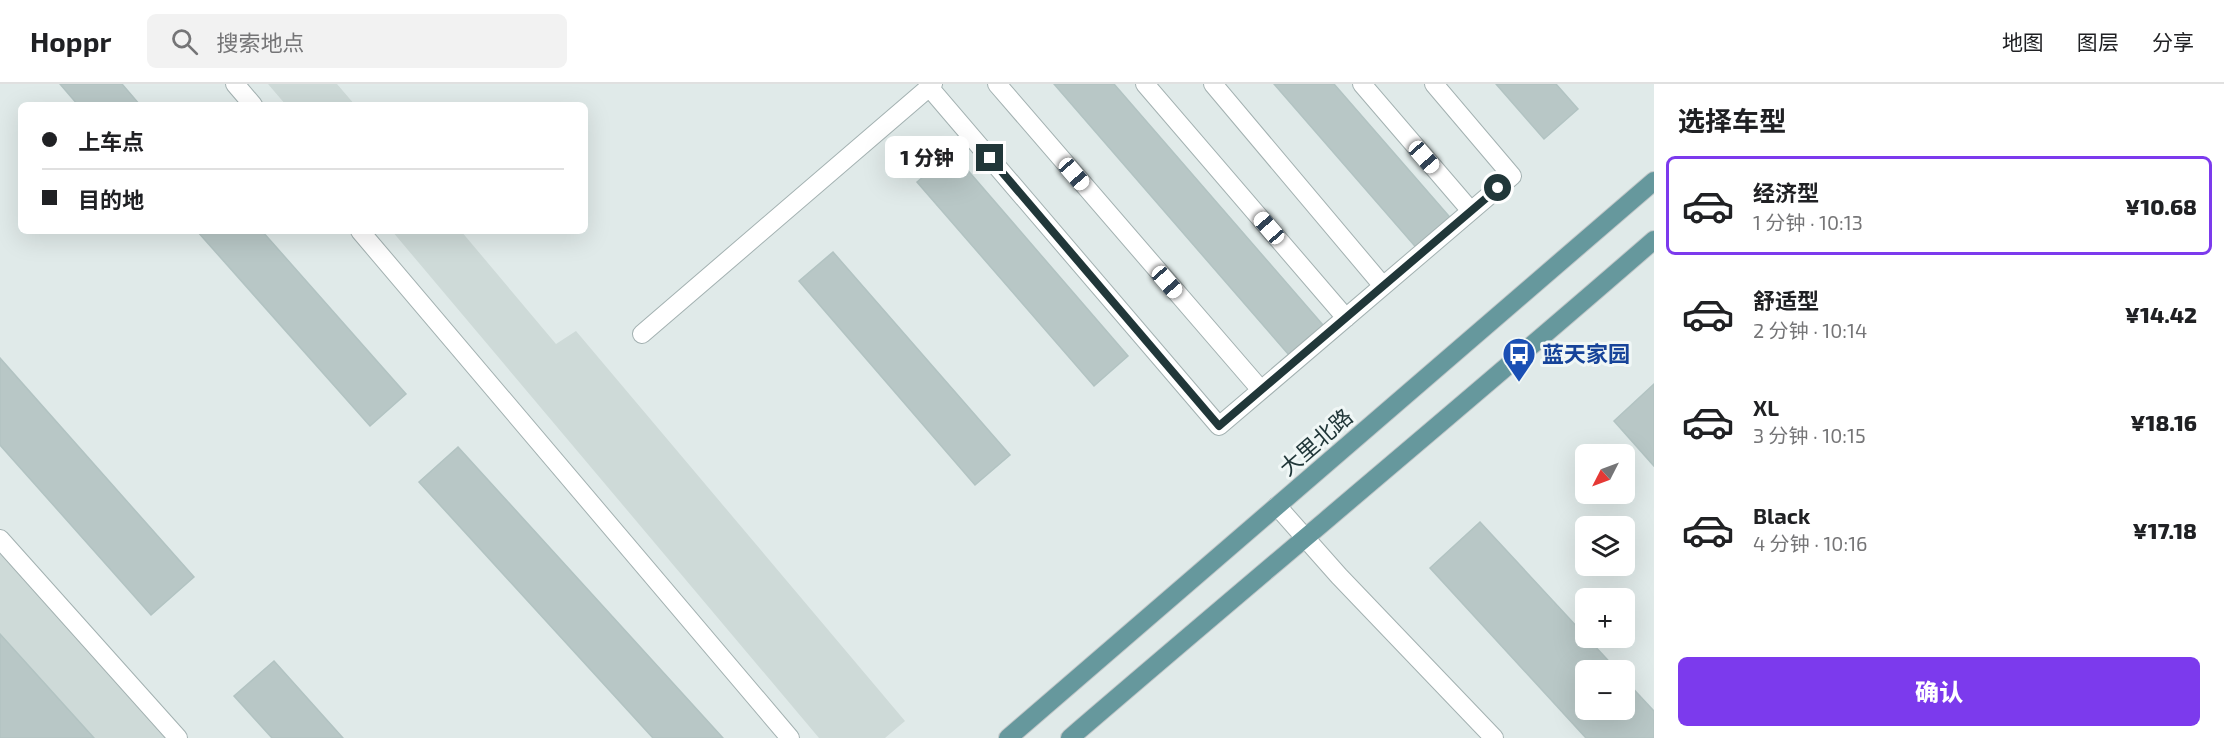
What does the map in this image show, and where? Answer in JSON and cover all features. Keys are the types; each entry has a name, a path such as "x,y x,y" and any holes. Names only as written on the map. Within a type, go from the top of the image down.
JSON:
{"main road":[{"name":"大里北路","path":"1008,738 1654,181"},
{"path":"1070,738 1304,537 1500,374 1654,240"}],"street":[{"path":"235,84 250,102"},
{"path":"996,84 1261,390"},
{"path":"1145,84 1346,318"},
{"path":"1213,84 1383,286"},
{"path":"1362,84 1471,211"},
{"path":"642,334 931,85 1219,426 1512,176 1434,84"},
{"path":"363,234 790,738"},
{"path":"1277,506 1339,576 1494,738"},
{"path":"0,539 178,738"}],"shaded area":[{"path":"268,84 337,84 352,102 283,102"},
{"path":"395,234 464,234 556,344 576,331 905,721 885,738 819,738"},
{"path":"0,540 179,738 0,738"}],"building":[{"path":"60,84 122,84 137,102 75,102"},
{"path":"1054,84 1114,84 1329,332 1295,362"},
{"path":"1274,84 1334,84 1454,222 1420,252"},
{"path":"1496,84 1556,84 1578,109 1544,139"},
{"path":"952,152 1128,356 1094,386 917,182"},
{"path":"200,234 265,234 406,394 370,426"},
{"path":"833,252 1010,455 975,485 799,281"},
{"path":"0,358 194,577 151,615 0,445"},
{"path":"1654,384 1654,466 1635,444 1614,421"},
{"path":"458,447 723,738 653,738 419,482"},
{"path":"1480,522 1575,625 1575,648 1597,648 1608,660 1575,660 1575,720 1635,720 1635,691 1654,711 1654,738 1586,738 1430,568"},
{"path":"0,634 94,738 0,738"},
{"path":"274,661 343,738 272,738 234,696"}],"place":[{"name":"蓝天家园","path":"1519,383"}],"route":[{"path":"990,158 1219,426 1498,188"}]}
